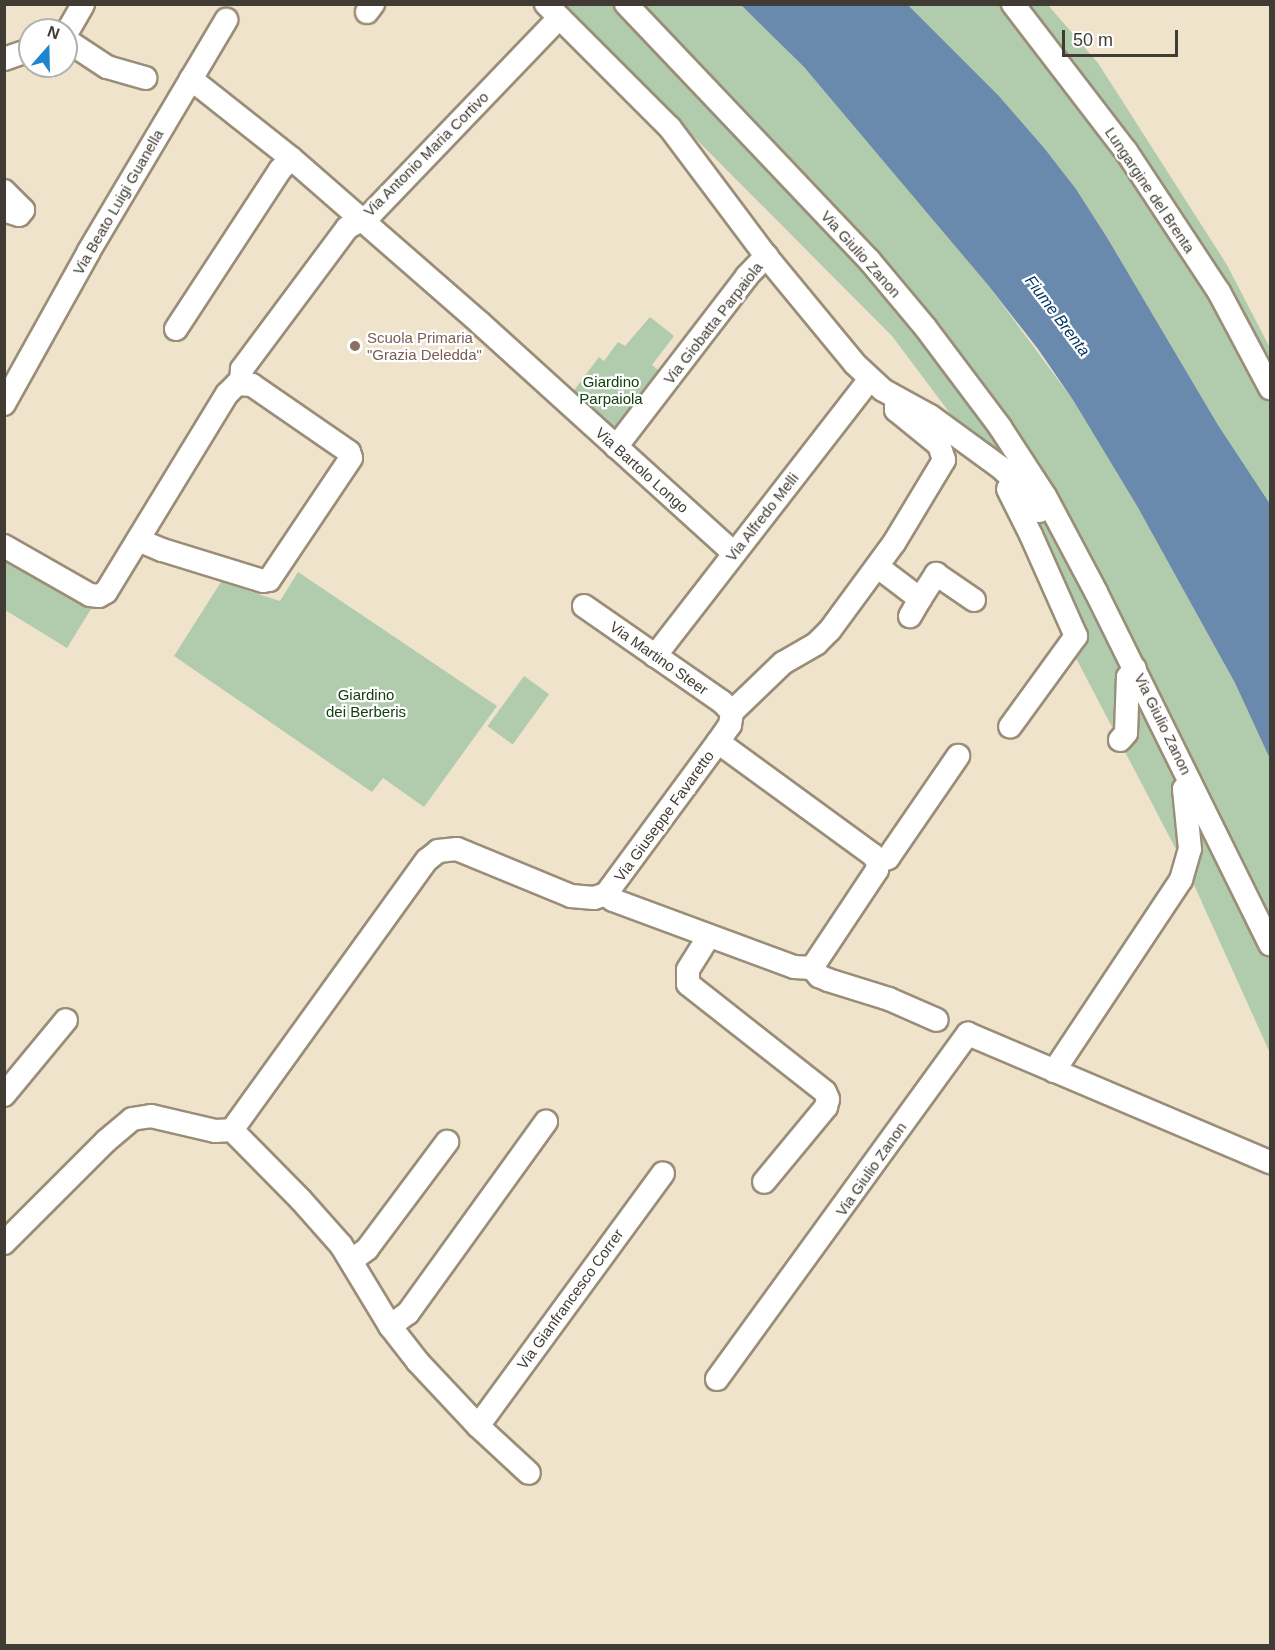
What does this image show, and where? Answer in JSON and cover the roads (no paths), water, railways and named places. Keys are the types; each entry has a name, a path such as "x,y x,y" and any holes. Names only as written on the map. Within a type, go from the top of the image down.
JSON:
{"street":[{"path":"75,18 82,4"},
{"name":"Via Giulio Zanon","path":"626,4 869,260 925,327 1000,427 1063,530 1135,668 1270,945"},
{"name":"Lungargine del Brenta","path":"1012,4 1126,151 1219,292 1270,388"},
{"name":"Via Giulio Zanon","path":"553,11 670,128 766,256 870,379 899,400 930,416 1000,467 1019,485 1053,527 1063,530"},
{"name":"Via Antonio Maria Cortivo","path":"4,546 90,595 99,596 106,592 227,394 241,383 242,369 347,228 371,214 396,188 553,11"},
{"name":"Via Beato Luigi Guanella","path":"8,390 226,20"},
{"path":"78,48 107,68 145,78"},
{"name":"Via Bartolo Longo","path":"191,79 291,158 359,221 480,323 734,553"},
{"path":"176,328 280,170 291,158"},
{"path":"4,191 23,210 19,215 4,210"},
{"name":"Via Giobatta Parpaiola","path":"616,447 747,276 766,256"},
{"name":"Via Alfredo Melli","path":"655,656 870,379"},
{"path":"138,540 162,550 263,581 269,580 348,463 351,458 349,452 252,385 241,383"},
{"name":"Via Giuseppe Favaretto","path":"232,1130 427,860 438,851 447,848 470,852 572,896 594,898 606,894 730,725 732,712 783,663 817,643 830,630 878,567 944,460 939,445 896,410 899,400"},
{"name":"Via Giulio Zanon","path":"1000,467 1076,636 1010,727"},
{"path":"878,567 915,608 936,574 974,600"},
{"name":"Via Martino Steer","path":"584,606 722,702 732,712"},
{"name":"Via Giulio Zanon","path":"1120,740 1126,734 1128,677 1135,668"},
{"path":"718,742 873,855 878,862 877,870 812,968"},
{"path":"878,862 888,858 958,756"},
{"name":"Via Giulio Zanon","path":"1054,1071 1184,874 1190,849 1184,789 1185,784 1190,781"},
{"path":"606,894 613,900 794,967 812,968 819,976 828,980 889,999 937,1020"},
{"path":"709,936 688,970 688,984 825,1092 828,1099 826,1107 764,1182"},
{"path":"4,1095 66,1020"},
{"name":"Via Giulio Zanon","path":"717,1379 968,1034 1270,1162"},
{"path":"4,1243 106,1141 132,1119 151,1116 215,1131 232,1130 301,1200 352,1260 390,1326 418,1362 478,1426 528,1473"},
{"path":"390,1326 408,1313 546,1122"},
{"path":"352,1260 367,1249 447,1142"},
{"name":"Via Gianfrancesco Correr","path":"478,1426 663,1173"}],"water":[{"name":"Fiume Brenta","path":"741,5 908,5 999,96 1076,189 1218,425 1270,504 1270,759 1235,683 1137,506 1073,400 1038,349 988,285 804,67"}],"place":[{"name":"Scuola Primaria \"Grazia Deledda\"","path":"355,346"}],"park label":[{"name":"Giardino Parpaiola","path":"611,390"},
{"name":"Giardino dei Berberis","path":"366,702"}]}
